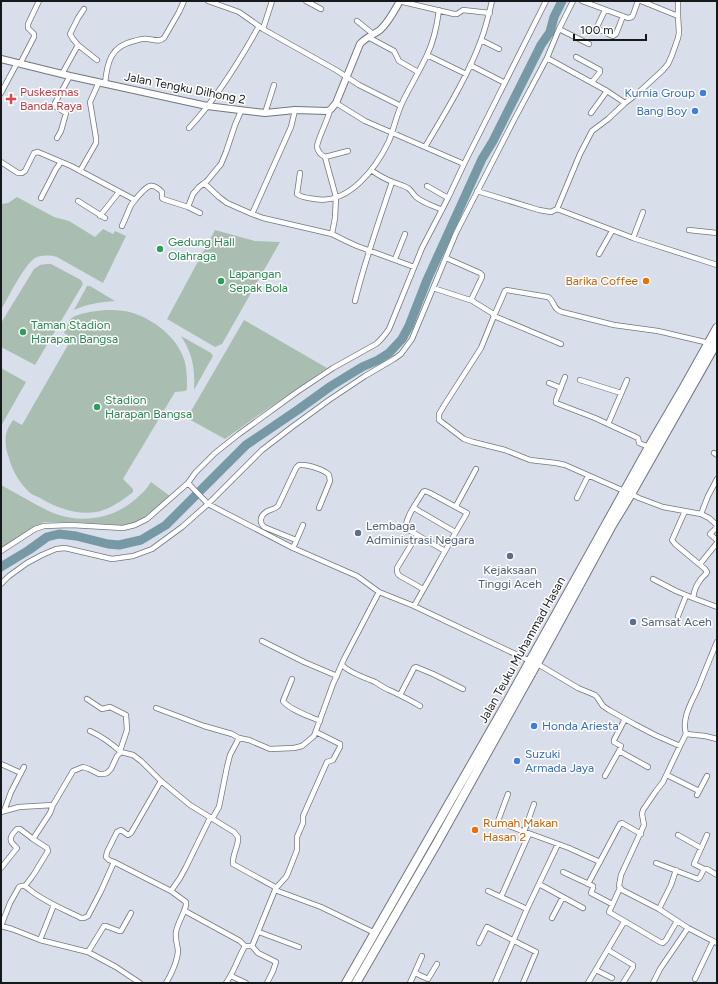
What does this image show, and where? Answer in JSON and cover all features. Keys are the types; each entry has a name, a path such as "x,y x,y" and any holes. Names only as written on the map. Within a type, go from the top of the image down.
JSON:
{"highway":[{"name":"Jalan Teuku Muhammad Hasan","path":"356,983 433,840 713,342 717,328"},
{"name":"Jalan Teuku Muhammad Hasan","path":"627,493 649,447 699,367"},
{"name":"Jalan Teuku Muhammad Hasan","path":"346,983 375,933 433,840"}],"street":[{"path":"1,93 34,37 34,34 28,28 28,24 39,1"},
{"path":"105,84 108,66 114,52 128,42 144,39 158,41 163,39 184,1"},
{"path":"208,1 239,12 261,27 359,85 401,106"},
{"path":"189,128 208,106 232,73 261,27 272,1"},
{"path":"306,1 321,9"},
{"path":"425,147 466,74 481,40 492,1"},
{"path":"1,550 35,529 44,526 71,525 123,528 135,525 147,519 190,485 195,473 239,434 333,368 381,340 389,329 422,248 546,1"},
{"path":"1,584 27,563 56,549 65,548 112,559 133,556 152,549 182,527 262,450 292,426 329,400 401,354 412,339 456,233 546,58 573,1"},
{"path":"582,1 628,18 632,17 638,1"},
{"path":"641,1 678,16"},
{"path":"477,191 539,210 551,212 557,209 580,154 592,131 608,119 668,64 679,33 678,1"},
{"path":"348,151 325,156 320,154 317,146 330,110 336,103 360,44 386,24 398,2 454,14 457,14 463,10 490,12"},
{"path":"84,9 70,34 72,39 78,45 97,60"},
{"path":"300,173 297,194 299,196 325,200 344,194 354,188 366,176 386,147 401,106 427,55 435,32 439,10"},
{"path":"605,10 597,27 610,35 613,36 616,34 623,16"},
{"path":"357,20 371,35 394,51 399,61 418,72"},
{"path":"559,29 589,44"},
{"path":"481,40 500,49"},
{"path":"62,74 78,45"},
{"path":"427,55 466,74"},
{"path":"576,57 600,70 592,82"},
{"path":"546,58 592,82 625,103"},
{"name":"Jalan Tengku Dilhong 2","path":"1,59 105,84 208,106 265,113 295,110 330,110"},
{"path":"470,65 505,83"},
{"path":"57,138 61,131 66,114 56,107 55,103 70,76"},
{"path":"80,171 96,143 90,102 98,82"},
{"path":"265,113 274,84"},
{"path":"591,113 607,91"},
{"path":"336,103 365,121 464,164"},
{"path":"252,214 291,127 295,110"},
{"path":"188,207 193,194 213,175 221,164 241,111"},
{"path":"1,162 20,174 25,171 35,152 38,152 80,171 135,200"},
{"path":"325,156 336,197 335,218 332,234"},
{"path":"41,198 61,162"},
{"path":"371,170 378,176 409,188 419,199 442,210"},
{"path":"355,300 362,271 392,182"},
{"path":"204,183 227,203 252,214 332,234 346,241 414,267"},
{"path":"122,226 131,204 145,189 150,186 162,192 163,199 200,212"},
{"path":"427,186 448,198"},
{"path":"78,201 103,217 119,192"},
{"path":"557,209 612,231 717,265"},
{"path":"633,238 643,212"},
{"path":"689,230 717,233"},
{"path":"599,254 612,231"},
{"path":"395,259 405,234"},
{"path":"446,258 482,275 472,301"},
{"path":"433,288 472,301 492,313 494,316 561,344"},
{"path":"700,564 717,542 710,534 717,526 709,518 701,514 663,507 627,493 565,465 530,460 505,450 464,439 439,420 439,414 481,348 504,292 507,290 548,297 552,300 555,308 562,312 614,325 658,331 713,342"},
{"path":"565,377 556,403 637,437 638,443 649,447"},
{"path":"580,380 621,393"},
{"path":"608,424 627,380"},
{"path":"549,383 561,388"},
{"path":"296,540 264,527 260,521 264,514 275,510 278,506 298,466 305,465 324,471 329,475 330,481 319,508"},
{"path":"456,506 476,469"},
{"path":"577,498 588,476"},
{"path":"701,514 717,479"},
{"path":"190,485 207,502 293,548 357,576 379,592 414,606 533,662 595,695 603,706 609,710 655,735 680,746"},
{"path":"414,606 467,513 425,491 423,492 405,525 407,529 445,551"},
{"path":"414,508 456,532"},
{"path":"685,511 672,540 700,564 707,573 698,582 693,598"},
{"path":"293,548 303,525"},
{"path":"417,535 397,568 397,572 398,575 424,589"},
{"path":"653,579 686,596 717,607"},
{"path":"156,708 204,726 232,734 270,749 294,748 302,746 314,736 316,732 337,676 379,592"},
{"path":"678,616 686,596"},
{"path":"262,641 304,662 337,676"},
{"path":"695,979 715,942 688,928 659,909 622,890 618,884 644,825 642,814 643,810 667,775 686,734 685,723 689,709 717,642"},
{"path":"342,665 359,676 377,683 420,706"},
{"path":"400,695 414,668 416,667 463,689"},
{"path":"292,679 283,701 289,706 320,721"},
{"path":"33,839 50,813 53,805 73,771 83,768 99,774 108,773 120,751 126,730 126,715 110,707 102,709 87,699"},
{"path":"605,776 621,746 614,742 614,740 625,719"},
{"path":"90,731 115,746 120,751 133,755 142,761 161,781 190,805 234,832 239,841 233,859 234,864 272,884 275,886 275,889 321,907 375,933"},
{"path":"252,946 259,932 275,889 288,873 297,850 297,837 303,823 303,816 327,762 333,760 340,747 340,744 316,732"},
{"path":"686,734 717,739"},
{"path":"171,892 186,868 211,819 219,807 230,755 239,738"},
{"path":"619,751 648,766"},
{"path":"1,764 21,773"},
{"path":"2,811 24,768"},
{"path":"667,775 698,793 707,776"},
{"path":"161,781 130,834 121,830 118,832 107,852 106,857 109,860 171,892 186,902 176,932 178,951 177,956 166,983"},
{"path":"508,794 498,822 558,844 600,862"},
{"path":"501,897 526,833 534,804"},
{"path":"2,811 19,807 53,805"},
{"path":"588,884 620,824 622,823 640,834"},
{"path":"1,868 17,848 10,842 16,828 20,829 47,848 48,851 25,886"},
{"path":"678,835 701,848"},
{"path":"707,835 694,864 717,875"},
{"path":"495,983 527,908 558,844"},
{"path":"114,862 91,911 86,918 81,918 54,905 25,886 21,885 10,903 1,926 40,940 88,952 116,967 140,983"},
{"path":"656,863 698,879 704,869"},
{"path":"659,909 671,885 676,870"},
{"path":"563,872 593,887 591,893 612,904"},
{"path":"538,884 584,908"},
{"path":"620,888 609,912 624,922 663,943 677,921"},
{"path":"488,891 527,908"},
{"path":"552,918 563,897"},
{"path":"40,940 54,905"},
{"path":"184,911 246,946 252,946 258,953 276,962 268,983"},
{"path":"88,952 104,926 121,931 131,913"},
{"path":"589,982 624,922"},
{"path":"479,943 487,927 536,952 523,983"},
{"path":"653,983 660,969 688,928"},
{"path":"259,932 299,947"},
{"path":"226,983 246,946"},
{"path":"608,950 633,966 623,983"},
{"path":"410,983 422,956"},
{"path":"415,973 428,979 437,964"},
{"path":"596,970 612,978"},
{"path":"231,976 246,983"}],"green space":[{"path":"17,197 54,217 69,221 95,237 103,229 113,234 115,231 126,236 103,283 57,257 40,256 35,258 26,267 1,310 1,204 8,203"},
{"name":"Lapangan Sepak Bola","path":"215,230 255,241 280,242 222,344 215,347 167,319"},
{"path":"51,264 81,280 83,284 35,365 1,347 1,323 34,269 40,265"},
{"path":"87,286 90,286 115,301 84,306 74,310"},
{"name":"Stadion Harapan Bangsa","path":"105,310 126,311 141,316 149,320 170,336 176,343 184,359 187,389 185,391 175,392 123,479 133,489 133,492 116,504 101,511 89,513 74,512 53,505 29,492 20,481 10,463 6,448 6,434 13,420 22,425 72,338 64,333 69,321 80,314"},
{"path":"244,320 327,368 225,439 187,418"},
{"path":"181,336 211,353 213,356 194,390 194,375 191,356"},
{"path":"1,368 26,382 1,426"},
{"path":"151,482 170,496 152,512 136,523 122,525 44,522 1,549 1,485 53,513 65,517 88,519 111,514 122,509 142,493"}],"waterway":[{"path":"1,567 47,537 59,534 119,545 141,540 166,525 246,445 331,386 389,353 402,339 409,326 427,280 482,159 493,141 541,45 550,32 554,17 562,1"}],"place":[{"name":"Kurnia Group","path":"703,93"},
{"name":"Puskesmas Banda Raya","path":"11,99"},
{"name":"Bang Boy","path":"695,111"},
{"name":"Gedung Hall Olahraga","path":"160,249"},
{"name":"Lapangan Sepak Bola","path":"221,281"},
{"name":"Barika Coffee","path":"646,281"},
{"name":"Taman Stadion Harapan Bangsa","path":"23,332"},
{"name":"Stadion Harapan Bangsa","path":"97,407"},
{"name":"Lembaga Administrasi Negara","path":"358,533"},
{"name":"Kejaksaan Tinggi Aceh","path":"510,556"},
{"name":"Samsat Aceh","path":"633,622"},
{"name":"Honda Ariesta","path":"534,726"},
{"name":"Suzuki Armada Jaya","path":"517,761"},
{"name":"Rumah Makan Hasan 2","path":"475,830"}]}
